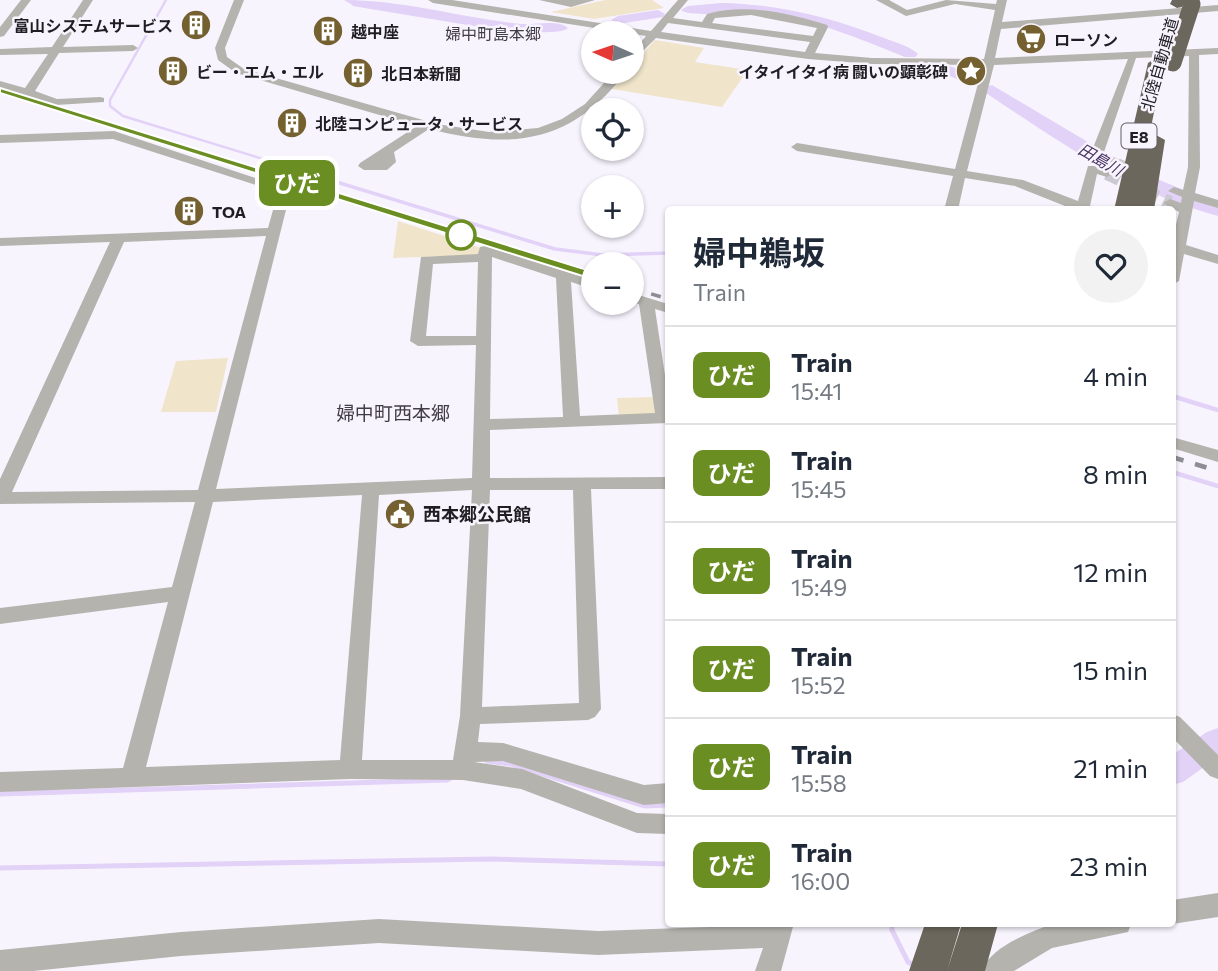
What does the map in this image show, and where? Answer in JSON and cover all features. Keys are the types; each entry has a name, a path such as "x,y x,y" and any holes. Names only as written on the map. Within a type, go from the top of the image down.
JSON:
{"highway":[{"name":"北陸自動車道","path":"1125,206 1185,2"},
{"name":"北陸自動車道","path":"1145,206 1159,122 1165,63"},
{"path":"928,971 942,927"},
{"path":"966,971 979,927"}],"street":[{"path":"0,34 26,0"},
{"path":"28,93 88,0"},
{"path":"239,0 220,48 222,58 228,64 256,76 428,124 483,135 543,131 564,124 586,111 610,84"},
{"path":"433,0 653,35 808,56 897,62 989,62 1218,51"},
{"path":"486,9 498,0"},
{"path":"544,0 571,4 590,0"},
{"path":"644,45 683,0"},
{"path":"881,0 906,13 953,0 1001,4 952,206"},
{"path":"997,26 1216,11"},
{"path":"705,26 711,16 718,13 764,14 823,27 808,56"},
{"path":"666,20 816,40"},
{"path":"0,52 133,48"},
{"path":"1194,56 1194,167 1176,246 1218,260"},
{"path":"1085,206 1092,169 1109,167 1097,153 1132,60"},
{"path":"0,84 56,102 100,100"},
{"path":"387,150 428,124"},
{"path":"0,139 114,135 285,190 132,777"},
{"path":"797,147 1018,183 1076,206"},
{"path":"1172,197 1187,204 1218,204"},
{"path":"0,242 273,232"},
{"path":"118,238 0,498 205,496 481,484 665,483"},
{"path":"464,761 471,716 481,484 485,250 581,281"},
{"path":"483,340 418,341 426,260 485,258"},
{"path":"563,276 572,422"},
{"path":"644,302 665,308"},
{"path":"642,315 665,414"},
{"path":"481,425 665,418"},
{"path":"1176,443 1218,456"},
{"path":"471,716 590,709 582,483"},
{"path":"350,769 371,488"},
{"path":"0,616 180,593"},
{"path":"1176,726 1218,769"},
{"path":"0,782 350,769 464,761 503,752 644,795 665,793"},
{"path":"464,761 522,779 637,823 665,824"},
{"path":"1176,911 1218,905"},
{"path":"994,971 1017,951 1061,930 1090,927"},
{"path":"0,962 181,944 379,931 598,943 775,946"}],"shaded area":[{"path":"605,0 652,0 664,8 594,19 551,12"},
{"path":"655,40 704,48 695,62 748,70 722,107 612,89 616,84 644,84 644,52"},
{"path":"398,221 481,248 480,255 393,258"},
{"path":"228,358 216,412 161,412 176,361"},
{"path":"656,397 659,411 652,416 619,417 617,398"}],"waterway":[{"path":"166,0 110,100 110,106 123,116 286,166"},
{"name":"田島川","path":"351,0 522,28 561,28"},
{"path":"355,1 352,3 354,5 506,30 518,28"},
{"name":"田島川","path":"688,10 750,8 803,16 910,54"},
{"name":"田島川","path":"618,20 658,14"},
{"name":"田島川","path":"947,70 972,80"},
{"name":"田島川","path":"992,90 1100,159 1157,188 1218,210"},
{"path":"281,165 555,249 603,255 665,253"},
{"path":"1176,397 1218,410"},
{"path":"1176,473 1218,486"},
{"path":"1176,769 1218,741"},
{"path":"487,761 511,764 645,806 665,805"},
{"path":"0,794 447,780 452,777"},
{"path":"0,868 490,859 665,864"},
{"path":"892,927 908,962 926,971"}],"tunnel":[{"path":"1112,162 1121,166"},
{"path":"1117,165 1145,178"},
{"path":"1107,173 1170,203"}],"railway":[{"path":"0,91 241,166"},
{"path":"236,165 581,272"},
{"path":"644,292 665,298"},
{"path":"1176,458 1218,471"}],"train":[{"name":"ひだ","path":"0,91 581,272"}],"place":[{"name":"富山システムサービス","path":"196,25"},
{"name":"越中座","path":"328,31"},
{"name":"ローソン","path":"1031,39"},
{"name":"ビー・エム・エル","path":"173,71"},
{"name":"イタイイタイ病 闘いの顕彰碑","path":"971,71"},
{"name":"北日本新聞","path":"358,73"},
{"name":"北陸コンピュータ・サービス","path":"292,123"},
{"name":"TOA","path":"189,211"},
{"name":"西本郷公民館","path":"400,514"}],"district":[{"name":"婦中町島本郷","path":"493,33"},
{"name":"婦中町西本郷","path":"393,412"}]}
